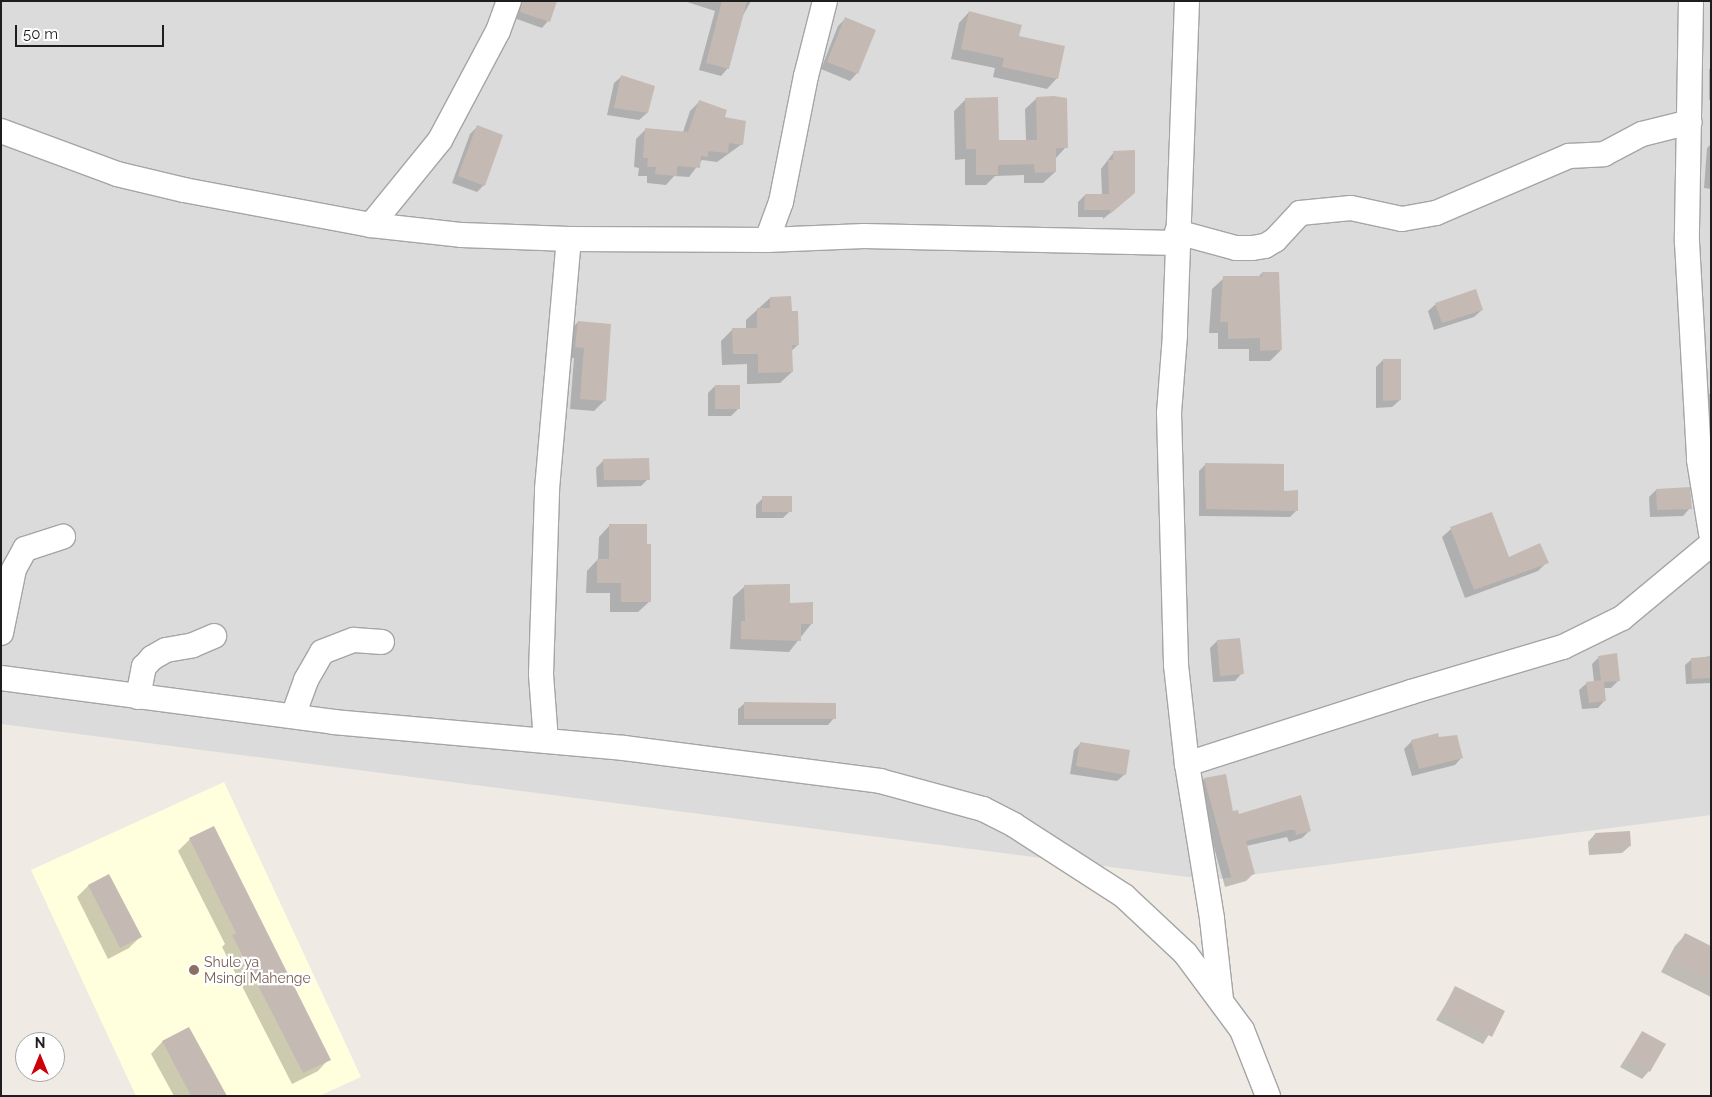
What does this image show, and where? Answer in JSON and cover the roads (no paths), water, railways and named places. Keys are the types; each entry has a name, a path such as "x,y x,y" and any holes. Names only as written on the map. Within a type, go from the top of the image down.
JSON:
{"street":[{"path":"371,225 440,140 498,31 510,1"},
{"path":"767,240 781,202 806,76 825,1"},
{"path":"1187,1 1169,423 1176,665 1187,764 1212,919 1221,1000"},
{"path":"1691,1 1687,242 1700,460 1711,533"},
{"path":"1,131 117,174 371,225 470,235 569,239 767,240 864,236 1177,238 1252,248 1265,246 1275,240 1300,213 1352,208 1402,219 1436,213 1569,156 1604,154 1642,134 1690,122"},
{"path":"546,741 541,674 547,489 569,239"},
{"path":"1,633 14,569 25,549 63,537"},
{"path":"1187,764 1410,692 1563,647 1622,618 1711,544"},
{"path":"138,698 144,667 152,658 166,650 193,645 214,636"},
{"path":"293,716 306,680 322,652 354,640 382,642"},
{"path":"1,678 138,698 293,716 624,748 880,781 983,809 1014,825 1124,896 1185,953 1242,1030 1268,1096"}],"place":[{"name":"Shule ya Msingi Mahenge","path":"194,970"}]}
